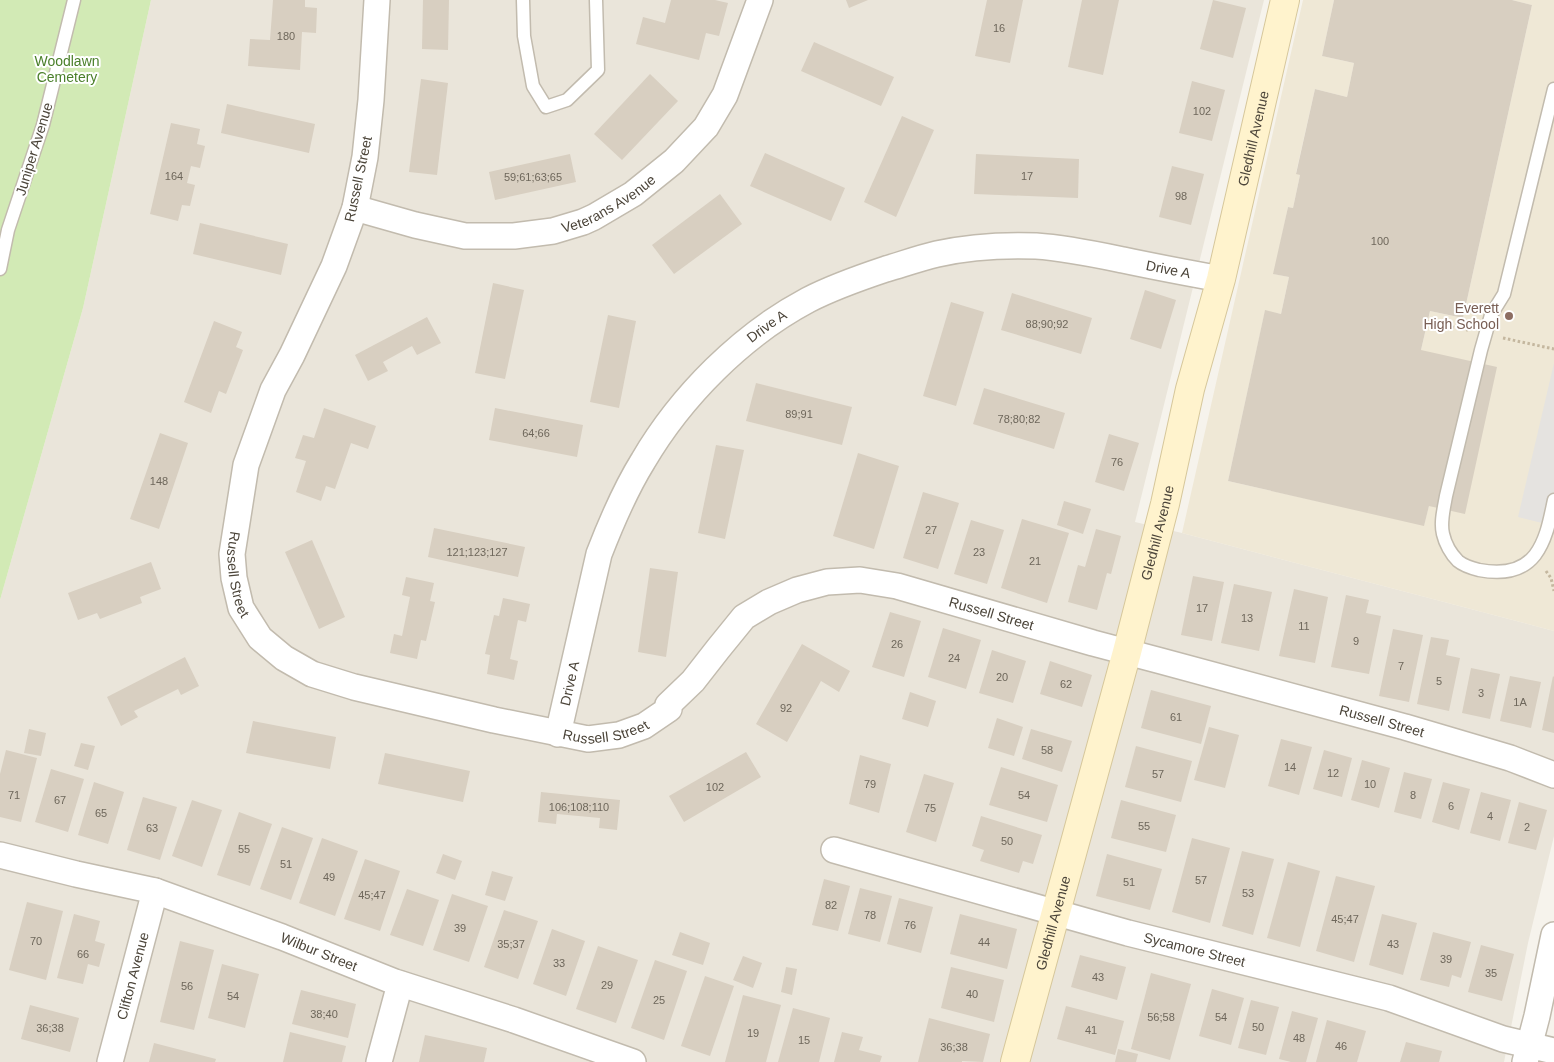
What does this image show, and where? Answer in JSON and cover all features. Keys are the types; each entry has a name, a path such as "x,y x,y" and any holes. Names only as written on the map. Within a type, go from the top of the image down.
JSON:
{"street":[{"name":"Russell Street","path":"377,0 371,100 365,157 355,208 334,266 292,355 273,390 246,465 232,554 234,578 241,608 260,638 284,658 312,674 354,687 494,720 588,739 619,735 644,726 669,708 668,705 693,682 744,618 769,602 797,590 827,582 860,580 897,586 1093,643 1405,728 1510,758 1554,775"},
{"name":"Veterans Avenue","path":"355,208 415,225 465,236 514,236 554,231 594,217 633,194 674,161 706,127 725,95 760,0"},
{"name":"Gledhill Avenue","path":"1016,1062 1165,504 1190,389 1221,279 1285,0"},
{"name":"Drive A","path":"558,734 599,554 632,480 643,460 694,391 734,351 774,321 808,300 848,282 930,256 968,250 1035,246 1067,249 1221,279"},
{"name":"Sycamore Street","path":"834,850 1137,936 1389,998 1504,1039 1527,1054 1554,1051"},
{"name":"Wilbur Street","path":"0,855 76,874 155,890 282,937 400,984 514,1020 633,1062"},
{"name":"Clifton Avenue","path":"110,1062 155,890"},
{"path":"1527,1054 1554,935"},
{"path":"380,1062 400,984"}],"lane":[{"name":"Juniper Avenue","path":"0,269 8,230 43,125 74,0"},
{"path":"523,0 524,36 533,86 546,107 567,100 598,70 596,0"},
{"path":"1554,89 1504,294 1491,315 1481,350 1446,496 1442,520 1443,534 1452,553 1459,562 1469,568 1497,573 1510,571 1528,562 1540,546 1554,500"}],"path":[{"path":"1516,340 1554,349"}],"shaded area":[{"path":"151,0 1264,0 1135,522 1554,631 1554,836 1528,943 1504,1062 0,1062 0,600 83,308"},
{"name":"Everett High School","path":"1303,0 1334,0 1322,56 1354,63 1347,97 1315,89 1296,173 1300,175 1293,208 1288,207 1274,274 1289,277 1281,314 1265,311 1228,481 1424,525 1429,506 1421,350 1430,311 1463,318 1532,5 1512,0 1554,0 1554,631 1182,533"},
{"path":"1554,363 1554,526 1518,517"}],"green space":[{"name":"Woodlawn Cemetery","path":"0,0 151,0 83,308 0,600"}],"building":[{"path":"273,0 305,0 305,7 317,8 316,33 302,32 300,70 248,66 250,39 270,40"},
{"path":"423,0 449,0 448,50 422,49"},
{"path":"671,0 715,0 728,3 719,36 706,33 699,60 636,44 643,17 665,23"},
{"path":"846,0 868,0 849,8"},
{"path":"987,0 1023,0 1010,63 975,56"},
{"path":"1082,0 1119,0 1103,75 1068,67"},
{"path":"1213,0 1246,8 1233,58 1200,49"},
{"name":"Everett High School","path":"1334,0 1512,0 1532,5 1463,318 1430,311 1421,350 1497,367 1465,514 1429,506 1424,526 1228,481 1265,310 1281,314 1289,277 1273,274 1288,207 1293,208 1300,175 1296,174 1315,89 1347,97 1354,63 1322,56"},
{"path":"814,42 894,77 881,106 801,71"},
{"path":"650,74 678,101 622,160 594,134"},
{"path":"421,79 448,83 437,175 409,172"},
{"path":"1192,81 1225,90 1212,141 1179,133"},
{"path":"227,104 315,124 309,153 221,133"},
{"path":"902,116 934,130 896,217 864,202"},
{"path":"171,123 200,129 197,144 205,146 200,168 191,166 187,183 195,185 190,206 182,205 178,221 150,214"},
{"path":"765,153 845,188 831,221 750,186"},
{"path":"570,154 576,182 495,200 489,172"},
{"path":"976,154 1079,159 1078,198 974,194"},
{"path":"1172,166 1204,174 1191,225 1159,217"},
{"path":"720,194 742,224 674,274 652,245"},
{"path":"200,223 288,244 281,275 193,254"},
{"path":"493,283 524,290 505,379 475,373"},
{"path":"1145,290 1176,300 1161,349 1130,339"},
{"path":"1012,293 1092,318 1081,354 1001,330"},
{"path":"951,302 984,312 956,406 923,396"},
{"path":"608,315 636,321 619,408 590,402"},
{"path":"427,317 441,343 417,355 412,346 383,362 388,371 368,381 355,355"},
{"path":"214,321 242,332 236,347 243,350 226,394 219,391 211,413 184,402"},
{"path":"756,383 852,407 842,445 746,421"},
{"path":"984,388 1065,413 1054,449 973,424"},
{"path":"324,408 376,426 368,449 351,443 335,489 326,486 321,501 296,492 306,461 295,458 303,435 314,438"},
{"path":"495,408 583,425 577,457 489,440"},
{"path":"160,433 188,443 159,529 130,519"},
{"path":"1109,434 1139,443 1124,491 1095,482"},
{"path":"716,445 744,450 725,539 698,533"},
{"path":"858,453 899,466 874,549 833,536"},
{"path":"923,492 959,503 938,569 903,558"},
{"path":"1064,501 1091,509 1083,534 1057,525"},
{"path":"1022,519 1069,533 1047,603 1001,588"},
{"path":"971,520 1004,530 987,584 954,574"},
{"path":"434,528 525,547 518,577 428,557"},
{"path":"1096,529 1121,536 1111,574 1107,573 1097,610 1068,602 1078,565 1085,567"},
{"path":"312,540 345,617 319,629 285,552"},
{"path":"151,562 161,589 140,597 142,603 100,619 97,613 78,620 68,593"},
{"path":"650,568 678,572 666,657 638,652"},
{"path":"1193,576 1224,582 1212,641 1181,635"},
{"path":"406,577 434,583 430,601 435,602 426,641 421,640 417,659 390,653 394,634 402,636 410,597 402,595"},
{"path":"1234,584 1272,592 1259,651 1221,643"},
{"path":"1294,589 1328,597 1315,663 1279,656"},
{"path":"1346,595 1369,600 1366,613 1381,616 1369,674 1331,667"},
{"path":"503,598 530,604 526,622 518,620 510,659 518,661 514,680 487,674 490,655 485,654 494,615 499,616"},
{"path":"890,612 921,621 904,677 872,667"},
{"path":"943,628 981,640 966,689 928,677"},
{"path":"1393,629 1423,635 1409,702 1379,696"},
{"path":"1431,637 1449,640 1446,655 1460,658 1449,711 1417,704"},
{"path":"802,644 850,671 839,692 821,681 787,742 756,724"},
{"path":"992,650 1026,661 1013,703 979,693"},
{"path":"185,657 199,686 181,695 178,689 134,711 138,717 121,726 107,697"},
{"path":"1050,661 1092,675 1082,707 1040,694"},
{"path":"1471,668 1500,674 1490,719 1462,713"},
{"path":"1510,676 1541,682 1531,728 1500,721"},
{"path":"1554,677 1554,733 1542,730"},
{"path":"1151,690 1211,706 1201,744 1141,728"},
{"path":"910,692 936,701 928,727 902,719"},
{"path":"997,718 1023,727 1014,756 988,748"},
{"path":"253,721 336,737 330,769 246,753"},
{"path":"1209,727 1239,735 1225,788 1194,780"},
{"path":"29,729 46,733 41,756 24,753"},
{"path":"1031,729 1072,741 1062,772 1022,759"},
{"path":"1281,739 1312,747 1299,795 1268,786"},
{"path":"81,743 95,746 88,770 74,766"},
{"path":"1136,746 1192,761 1181,802 1125,787"},
{"path":"6,750 37,758 21,822 0,817 0,774"},
{"path":"1324,750 1352,758 1342,797 1313,789"},
{"path":"746,752 761,777 684,822 669,796"},
{"path":"385,753 470,771 463,802 378,784"},
{"path":"860,755 891,764 879,813 849,804"},
{"path":"1362,760 1390,768 1379,808 1351,800"},
{"path":"1001,767 1058,785 1047,822 989,805"},
{"path":"51,769 84,779 68,832 35,822"},
{"path":"1404,772 1432,779 1421,819 1394,812"},
{"path":"924,774 954,783 936,842 906,832"},
{"path":"94,782 124,792 108,844 78,835"},
{"path":"1443,782 1470,789 1459,830 1432,822"},
{"path":"541,792 620,800 617,830 599,828 600,818 557,814 556,824 538,822"},
{"path":"1481,792 1511,800 1500,841 1470,833"},
{"path":"143,797 177,807 160,860 127,850"},
{"path":"192,800 222,810 202,867 172,856"},
{"path":"1121,800 1176,815 1166,852 1111,838"},
{"path":"1519,802 1547,810 1536,850 1508,843"},
{"path":"239,812 272,824 250,886 217,875"},
{"path":"981,816 1042,835 1033,864 1023,861 1019,873 980,861 984,850 972,846"},
{"path":"282,827 313,838 291,900 260,889"},
{"path":"322,838 358,851 335,916 299,903"},
{"path":"1192,838 1230,848 1210,923 1172,912"},
{"path":"1242,851 1274,859 1253,935 1222,926"},
{"path":"443,854 462,861 455,880 436,873"},
{"path":"1107,854 1162,869 1150,910 1096,896"},
{"path":"365,859 400,871 380,931 344,919"},
{"path":"1288,862 1320,871 1300,947 1267,938"},
{"path":"492,871 513,877 505,901 485,895"},
{"path":"1336,876 1375,886 1354,962 1316,951"},
{"path":"824,879 850,886 838,931 812,925"},
{"path":"860,888 892,896 880,942 848,934"},
{"path":"407,889 439,900 423,946 390,935"},
{"path":"452,894 488,906 469,962 433,950"},
{"path":"899,898 933,907 921,953 887,944"},
{"path":"27,902 63,911 46,980 9,970"},
{"path":"504,910 538,921 518,979 484,967"},
{"path":"74,914 100,921 95,941 105,944 99,967 88,964 83,984 57,978"},
{"path":"960,914 1017,929 1007,969 950,954"},
{"path":"1382,914 1417,923 1403,975 1369,965"},
{"path":"552,929 585,941 566,996 533,984"},
{"path":"680,932 710,943 703,965 672,955"},
{"path":"1433,932 1471,942 1461,978 1452,975 1449,987 1420,980"},
{"path":"180,941 214,950 194,1030 160,1022"},
{"path":"1481,945 1514,954 1502,1001 1468,992"},
{"path":"598,946 638,960 616,1023 576,1009"},
{"path":"1080,955 1126,967 1117,1000 1071,987"},
{"path":"743,956 762,963 753,988 733,980"},
{"path":"655,960 687,971 664,1040 631,1028"},
{"path":"222,964 259,974 245,1028 208,1018"},
{"path":"786,967 797,969 792,995 781,992"},
{"path":"951,967 1004,980 994,1022 941,1008"},
{"path":"1151,973 1191,984 1170,1060 1131,1049"},
{"path":"705,976 734,986 710,1056 681,1046"},
{"path":"1212,989 1244,998 1231,1045 1199,1036"},
{"path":"301,990 356,1004 348,1038 292,1024"},
{"path":"743,995 781,1005 766,1062 725,1062"},
{"path":"1251,1000 1279,1007 1266,1055 1238,1048"},
{"path":"30,1005 79,1018 70,1052 21,1039"},
{"path":"1066,1006 1124,1021 1115,1055 1057,1039"},
{"path":"793,1008 830,1018 819,1062 778,1062"},
{"path":"1292,1011 1318,1018 1306,1062 1291,1062 1279,1059"},
{"path":"929,1018 990,1034 983,1062 918,1062"},
{"path":"1327,1020 1366,1031 1357,1062 1316,1062"},
{"path":"290,1032 346,1046 342,1062 283,1062"},
{"path":"842,1032 863,1037 859,1050 882,1056 880,1062 834,1062"},
{"path":"425,1035 487,1048 484,1062 419,1062"},
{"path":"1406,1042 1442,1051 1439,1062 1400,1062"},
{"path":"154,1043 216,1059 215,1062 149,1062"},
{"path":"1118,1049 1138,1054 1136,1062 1115,1062"}],"place":[{"name":"Everett High School","path":"1509,316"}]}
